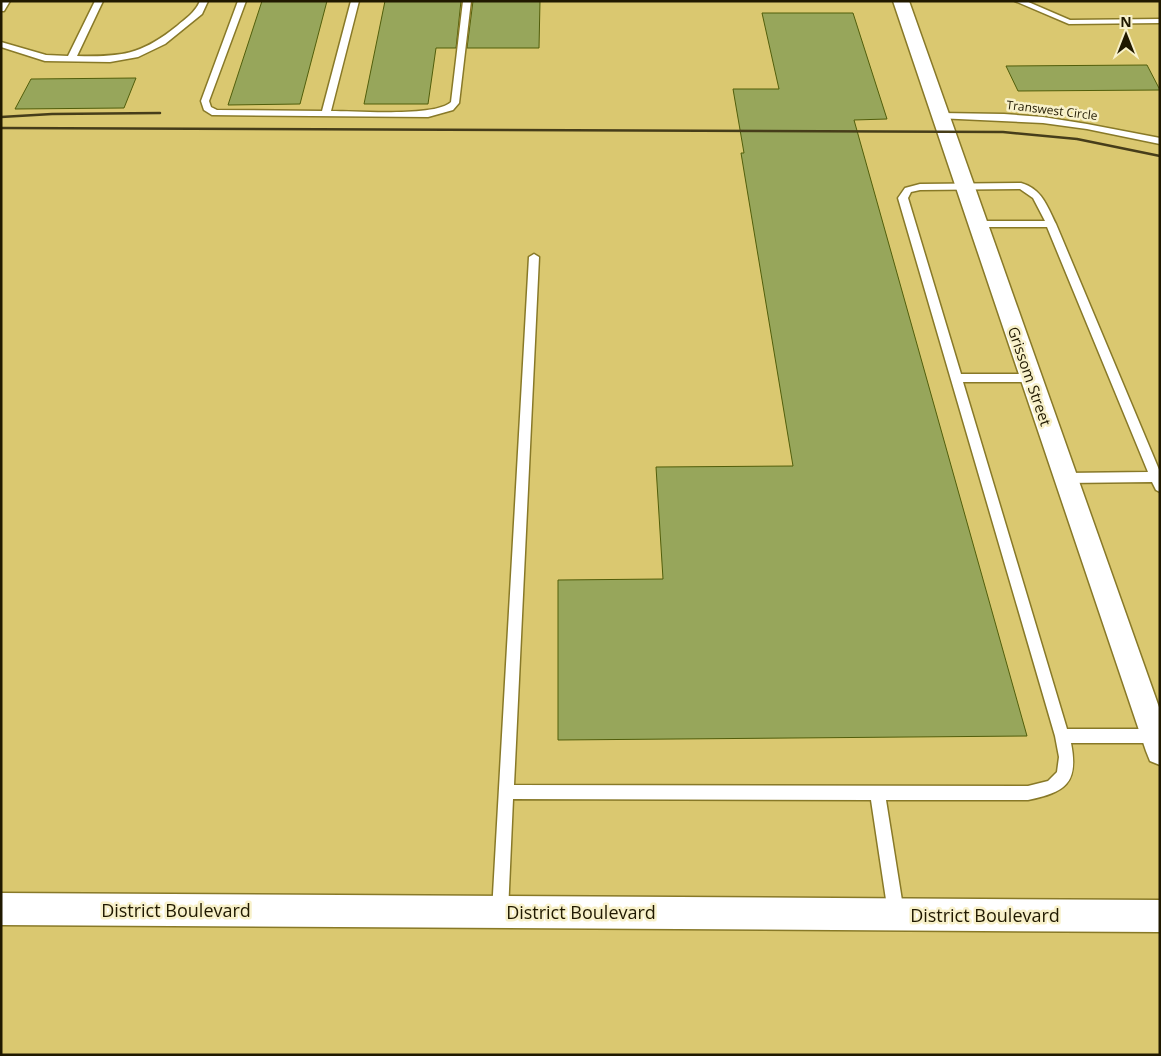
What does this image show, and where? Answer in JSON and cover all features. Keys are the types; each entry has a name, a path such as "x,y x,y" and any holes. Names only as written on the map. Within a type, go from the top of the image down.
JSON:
{"street":[{"name":"Grissom Street","path":"901,1 1157,743"},
{"name":"District Boulevard","path":"1,909 1160,916"}],"lane":[{"path":"1,9 6,1"},
{"path":"71,59 99,1"},
{"path":"1,44 45,58 110,59 138,54 162,42 199,12 204,1"},
{"path":"242,1 206,101 207,108 215,113 428,114 450,108 455,103 467,1"},
{"path":"326,113 355,1"},
{"path":"1018,1 1069,22 1160,21"},
{"name":"Transwest Circle","path":"940,116 996,116 1043,120 1160,141"},
{"path":"505,792 1028,793 1053,787 1065,774 1067,757 1062,736 903,198 908,190 920,187 1021,186 1031,188 1037,194 1158,482 1066,478"},
{"path":"977,224 1051,224"},
{"path":"500,912 534,257"},
{"path":"956,378 1031,378"},
{"path":"1062,736 1157,743"},
{"path":"877,792 896,914"}],"shaded area":[{"path":"1,1 1160,1 1160,1055 1,1055"}],"building":[{"path":"262,1 327,1 300,104 228,105"},
{"path":"385,1 461,1 456,48 436,48 428,104 364,104"},
{"path":"473,1 540,1 539,48 467,48"},
{"path":"762,13 853,13 887,119 854,120 1027,736 558,740 558,580 663,579 656,467 793,466 741,153 744,153 733,89 779,89"},
{"path":"1147,65 1160,90 1018,91 1006,66"},
{"path":"136,78 124,108 15,109 31,79"}],"railway":[{"path":"1,117 52,114 160,113"},
{"path":"1,128 1003,132 1077,139 1160,156"}]}
